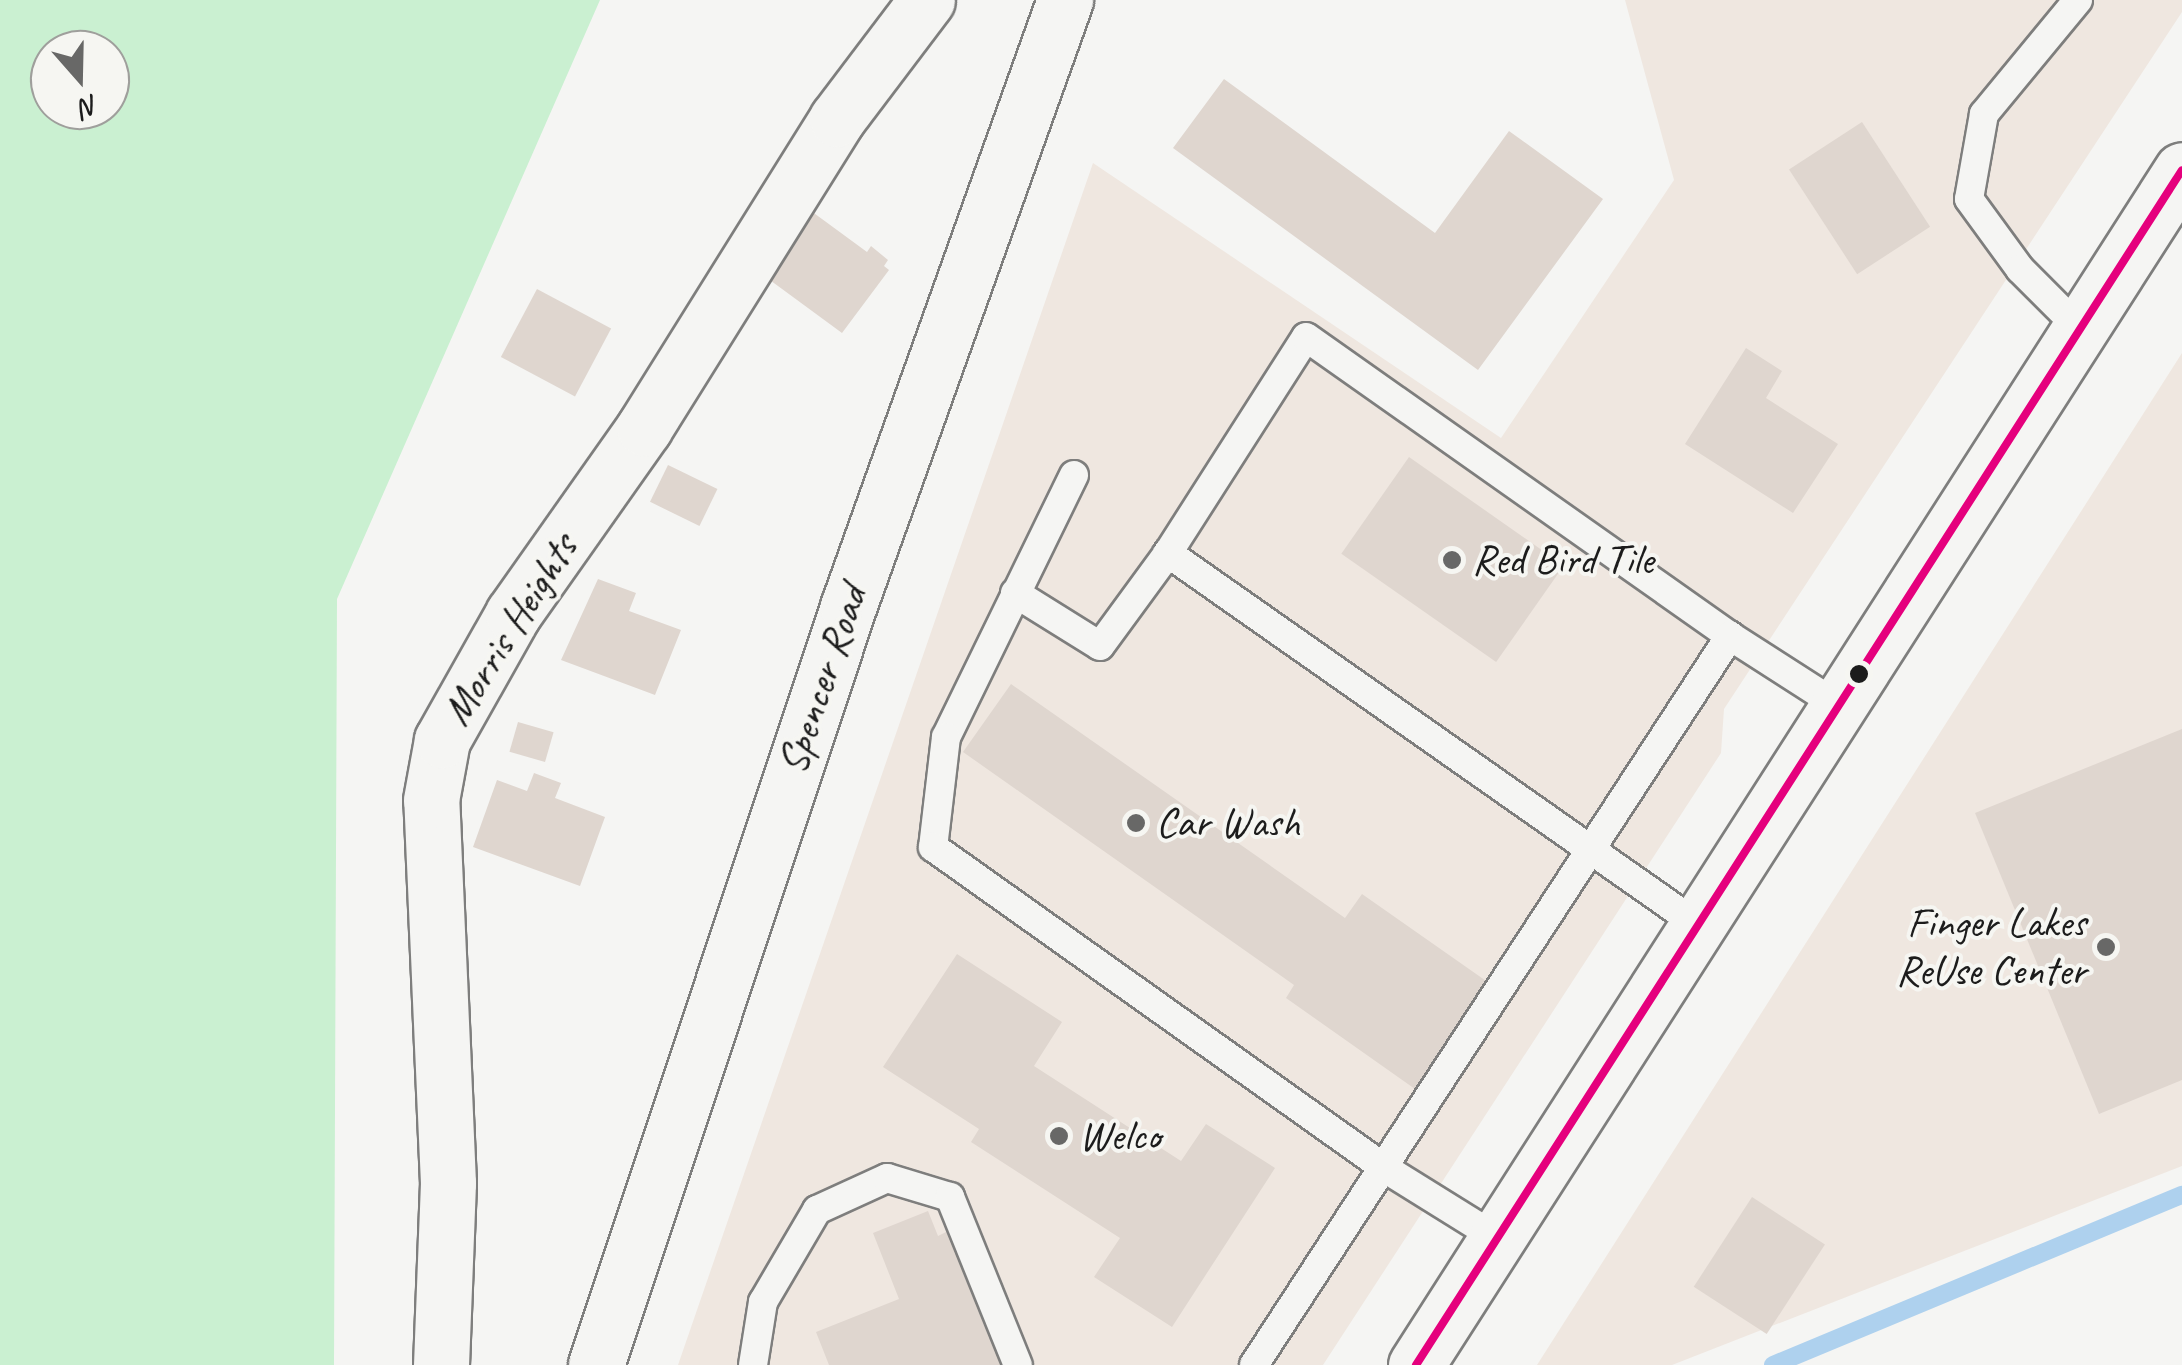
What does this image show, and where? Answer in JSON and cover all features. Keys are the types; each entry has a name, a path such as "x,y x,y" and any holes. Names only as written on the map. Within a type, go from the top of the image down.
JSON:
{"street":[{"name":"Morris Heights","path":"441,1365 448,1182 431,800 442,740 513,614 644,428 836,119 926,0"},
{"name":"Spencer Road","path":"596,1365 848,607 1065,0"},
{"path":"1416,1365 2182,170"}],"lane":[{"path":"2078,0 1984,114 1969,198 2020,269 2080,329"},
{"path":"1015,594 1100,646 1168,553 1306,338 1730,636 1839,706"},
{"path":"1074,475 946,736 933,847 1386,1168 1497,1238"},
{"path":"1168,553 1698,924"},
{"path":"1254,1365 1730,636"},
{"path":"753,1365 762,1302 817,1210 887,1178 950,1197 1018,1365"}],"shaded area":[{"path":"1625,0 2182,0 2182,12 1724,709 1721,753 1323,1365 678,1365 1093,163 1501,438 1674,180"},
{"path":"2182,353 2182,1166 1672,1365 1537,1365"}],"green space":[{"path":"0,0 600,0 337,599 334,1365 0,1365"}],"water":[{"path":"2182,1188 2182,1204 2154,1215 2149,1202"}],"building":[{"path":"1224,79 1435,233 1509,131 1603,199 1478,370 1173,148"},
{"path":"1862,122 1930,227 1857,274 1789,169"},
{"path":"807,208 867,252 871,246 888,260 884,266 889,270 842,333 759,272"},
{"path":"537,289 611,328 575,396 501,357"},
{"path":"1746,348 1782,371 1766,398 1838,444 1793,513 1685,444"},
{"name":"Red Bird Tile","path":"1409,457 1564,565 1496,662 1341,554"},
{"path":"668,465 717,489 699,526 650,502"},
{"path":"598,579 636,593 629,611 681,630 655,695 561,660"},
{"name":"Car Wash","path":"1011,684 1345,918 1362,894 1489,983 1415,1089 1286,998 1294,985 963,752"},
{"path":"518,722 554,732 545,762 509,752"},
{"name":"Finger Lakes ReUse Center","path":"2182,729 2182,1080 2099,1114 1975,813"},
{"path":"534,773 561,783 555,798 605,817 580,886 473,847 497,780 527,791"},
{"name":"Welco","path":"957,954 1062,1022 1034,1066 1181,1161 1206,1124 1275,1168 1172,1327 1094,1277 1120,1238 971,1142 979,1129 883,1067"},
{"path":"1752,1197 1825,1244 1767,1334 1694,1287"},
{"path":"928,1211 938,1236 948,1231 1002,1365 829,1365 816,1332 899,1299 873,1233"}],"waterway":[{"path":"1773,1365 2182,1195"}],"transit line":[{"path":"1416,1365 2182,170"}],"place":[{"name":"Red Bird Tile","path":"1452,560"},
{"name":"Car Wash","path":"1136,823"},
{"name":"Finger Lakes ReUse Center","path":"2106,947"},
{"name":"Welco","path":"1059,1136"}]}
